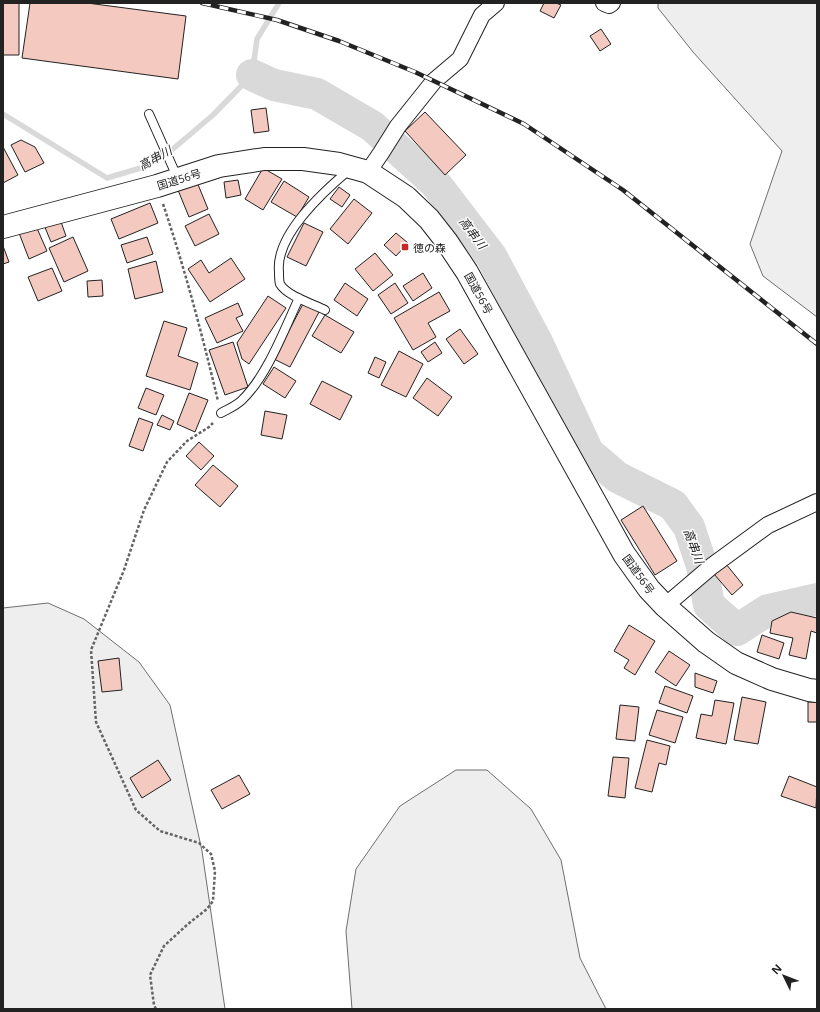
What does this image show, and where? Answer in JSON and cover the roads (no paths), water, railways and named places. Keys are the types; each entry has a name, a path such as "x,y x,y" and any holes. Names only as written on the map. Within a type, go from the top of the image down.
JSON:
{"highway":[{"name":"国道56号","path":"5,223 157,186 175,171 264,159 303,158 338,164 360,170 406,197 429,219 468,272 624,554 649,589 665,606 706,642 736,663 772,679 817,691"}],"street":[{"path":"360,170 381,153 398,126 434,81 460,60 482,15 496,3"},
{"path":"604,3 609,5 612,3"},
{"path":"665,606 712,566 768,525 817,502"}],"lane":[{"path":"149,114 175,171"},
{"path":"325,310 288,292 280,284 278,263 285,243 299,221 332,185 360,170"},
{"path":"221,413 241,401 254,388 267,366 299,298"}],"waterway":[{"name":"高串川","path":"3,114 107,178 144,167 167,154 213,115 252,75 257,39 279,3"},
{"name":"高串川","path":"252,75 274,85 317,94 372,126 435,183 491,256 537,342 588,452 617,477 673,505 689,527 702,566 709,605 737,630 768,610 817,599"}],"railway":[{"path":"202,3 277,20 339,41 415,72 524,124 623,190 817,344"}],"place":[{"name":"徳の森","path":"405,247"}]}
